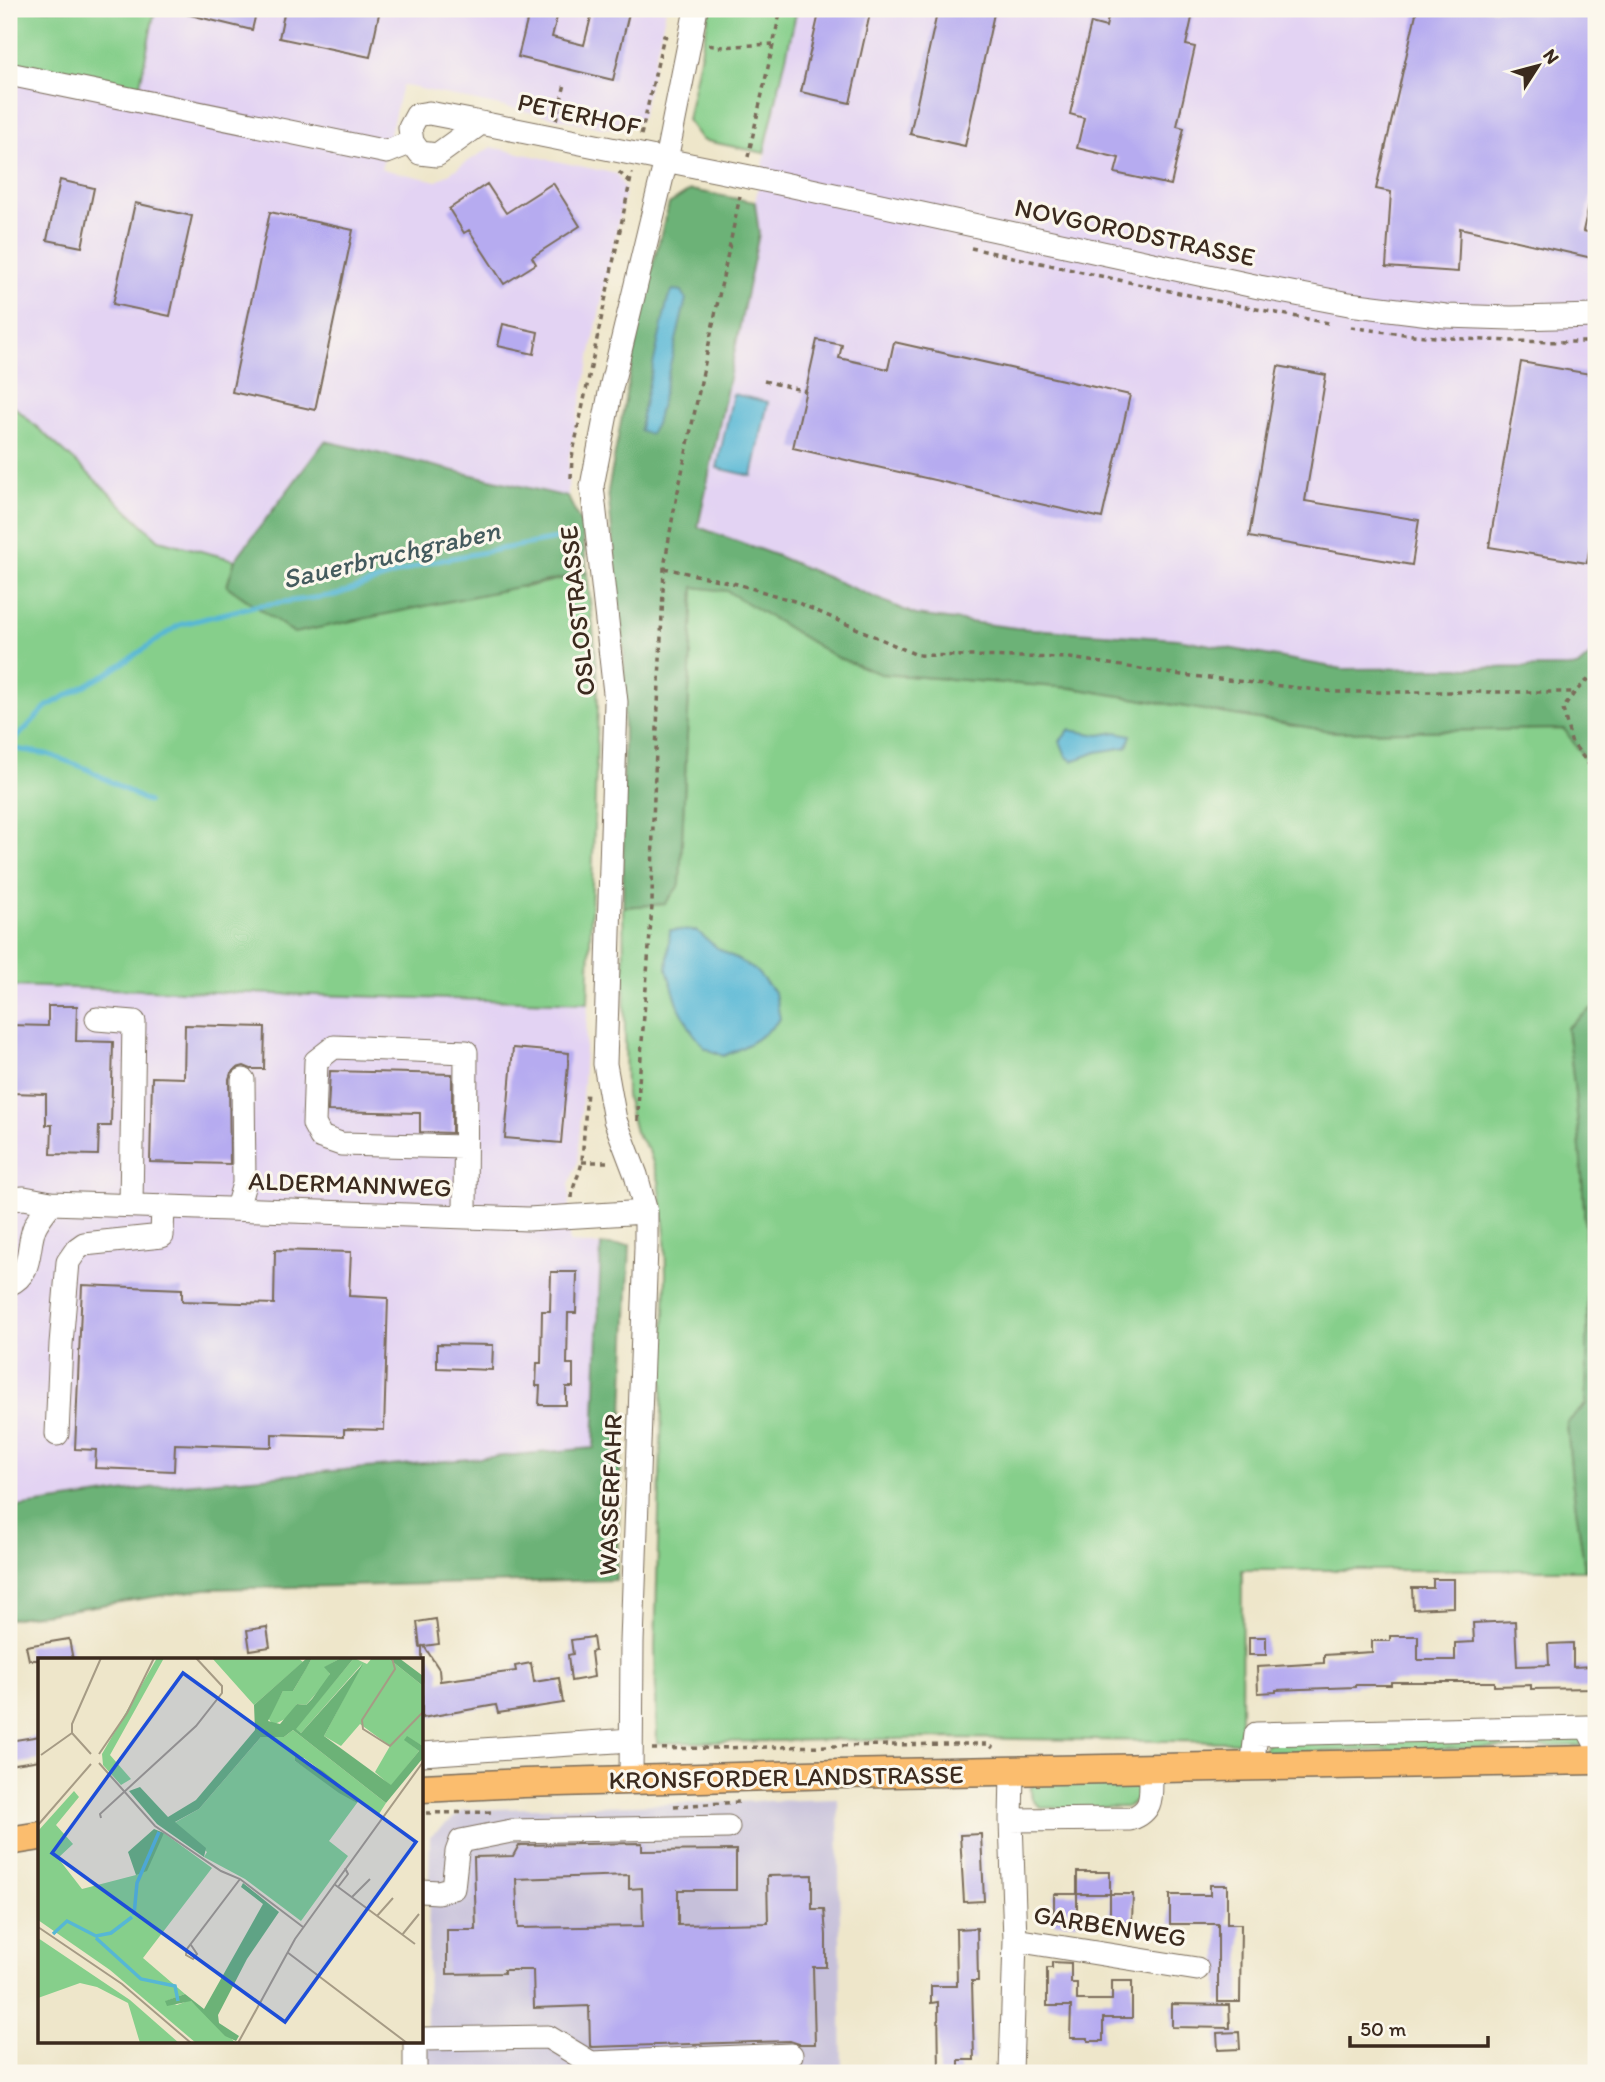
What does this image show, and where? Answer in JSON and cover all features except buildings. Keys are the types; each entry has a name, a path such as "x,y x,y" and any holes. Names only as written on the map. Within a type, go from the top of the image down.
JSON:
{"main road":[{"name":"KRONSFORDER LANDSTRASSE","path":"424,1788 839,1774 1596,1760"},
{"path":"9,1841 38,1836"}],"street":[{"name":"OSLOSTRASSE","path":"646,1212 615,1120 605,1064 616,702 592,486 611,388 666,160 696,9"},
{"path":"9,74 387,152 412,142"},
{"name":"PETERHOF","path":"481,123 437,155 420,153 412,142 410,128 418,115 429,113 481,123 552,138 666,160"},
{"name":"NOVGORODSTRASSE","path":"666,160 1259,287 1349,303 1446,317 1596,316"},
{"path":"97,1019 134,1022 131,1204"},
{"path":"464,1147 341,1144 321,1137 314,1124 316,1061 334,1047 466,1052 465,1217"},
{"path":"237,1208 243,1184 243,1080"},
{"name":"ALDERMANNWEG","path":"9,1199 24,1198 51,1203 528,1219 646,1212"},
{"path":"9,1284 20,1278 26,1270 35,1226 51,1203"},
{"path":"57,1434 68,1262 84,1244 162,1236 163,1206"},
{"name":"WASSERFAHR","path":"631,1780 633,1606 646,1212"},
{"path":"1252,1768 1256,1734 1587,1727 1596,1744"},
{"name":"KRONSFORDER LANDSTRASSE","path":"424,1754 631,1740"},
{"path":"1011,1820 1130,1819 1141,1816 1149,1806 1151,1770"},
{"path":"1011,2073 1015,1940 1012,1772"},
{"path":"424,1891 438,1892 453,1888 461,1841 511,1831 728,1827"},
{"name":"GARBENWEG","path":"1015,1940 1197,1969"},
{"path":"424,2039 548,2037 592,2063 791,2055"},
{"path":"415,2044 415,2073"}],"path":[{"path":"638,1129 652,906 664,568 781,9"},
{"path":"552,138 565,85"},
{"path":"618,171 630,183"},
{"path":"764,381 806,391"},
{"path":"664,568 737,583 794,601 918,656 1070,657 1174,674 1335,692 1575,692"},
{"path":"1596,672 1575,692 1563,709 1570,741 1596,774"},
{"path":"582,1162 606,1163 630,1158"},
{"path":"652,1749 988,1744"},
{"path":"671,1806 749,1801"},
{"path":"424,1813 497,1812"}],"shaded area":[{"path":"155,9 666,9 642,116 637,123 627,128 603,128 402,85 381,169 437,181 491,147 617,174 625,190 569,457 568,497 325,441 235,560 159,540 9,402 9,62 138,90"},
{"path":"797,9 1596,9 1596,651 1577,667 1343,669 1178,639 1016,628 915,615 775,555 698,527 759,234 755,202"},
{"path":"9,986 588,1003 578,1161 569,1185 569,1243 601,1245 594,1448 171,1485 9,1508"},
{"path":"838,1799 842,2073 426,2073 430,1836 464,1810"}],"green space":[{"path":"9,9 155,9 139,90 9,62"},
{"path":"710,9 797,9 764,153 702,140 687,120"},
{"path":"691,190 755,202 759,234 698,527 775,555 916,615 1016,628 1178,639 1343,669 1577,667 1596,651 1596,775 1564,729 1336,732 1072,688 881,674 836,657 727,591 694,587 680,884 665,904 623,907 624,653 608,491 644,298 669,204"},
{"path":"9,402 159,540 235,560 227,586 526,587 587,573 597,668 598,707 588,1003 9,986"},
{"path":"325,441 568,497 582,526 587,573 294,633 227,586 235,560"},
{"path":"694,587 727,591 836,657 881,674 1072,688 1336,732 1565,729 1596,775 1596,1005 1567,1028 1582,1169 1587,1310 1586,1404 1567,1424 1585,1570 1242,1570 1239,1742 949,1738 657,1743 655,1648 665,1234 659,1181 649,1151 635,1132 626,1096 623,907 665,904 680,884"},
{"path":"1596,1005 1596,1570 1585,1570 1567,1423 1586,1404 1587,1310 1582,1169 1567,1028"},
{"path":"601,1245 630,1245 616,1580 205,1589 9,1619 9,1508 171,1485 594,1448"},
{"path":"1578,1734 1584,1742 1579,1746 1268,1753 1263,1750 1269,1740"},
{"path":"1138,1780 1140,1796 1128,1807 1043,1808 1033,1800 1031,1794 1031,1787 1036,1782"}],"water":[{"path":"673,290 682,291 686,299 656,424 650,434 640,431 642,414 668,298"},
{"path":"733,394 768,402 752,476 717,468"},
{"path":"1069,730 1099,735 1116,732 1131,735 1127,747 1097,752 1072,761 1066,756 1060,741"},
{"path":"670,930 697,931 716,947 755,970 775,993 780,1019 754,1041 723,1056 705,1048 691,1030 679,1007 667,970"}],"waterway":[{"name":"Sauerbruchgraben","path":"9,746 46,707 110,672 179,625 254,606 336,595 430,562 572,536"},
{"path":"9,748 47,754 85,768 148,802"}]}
